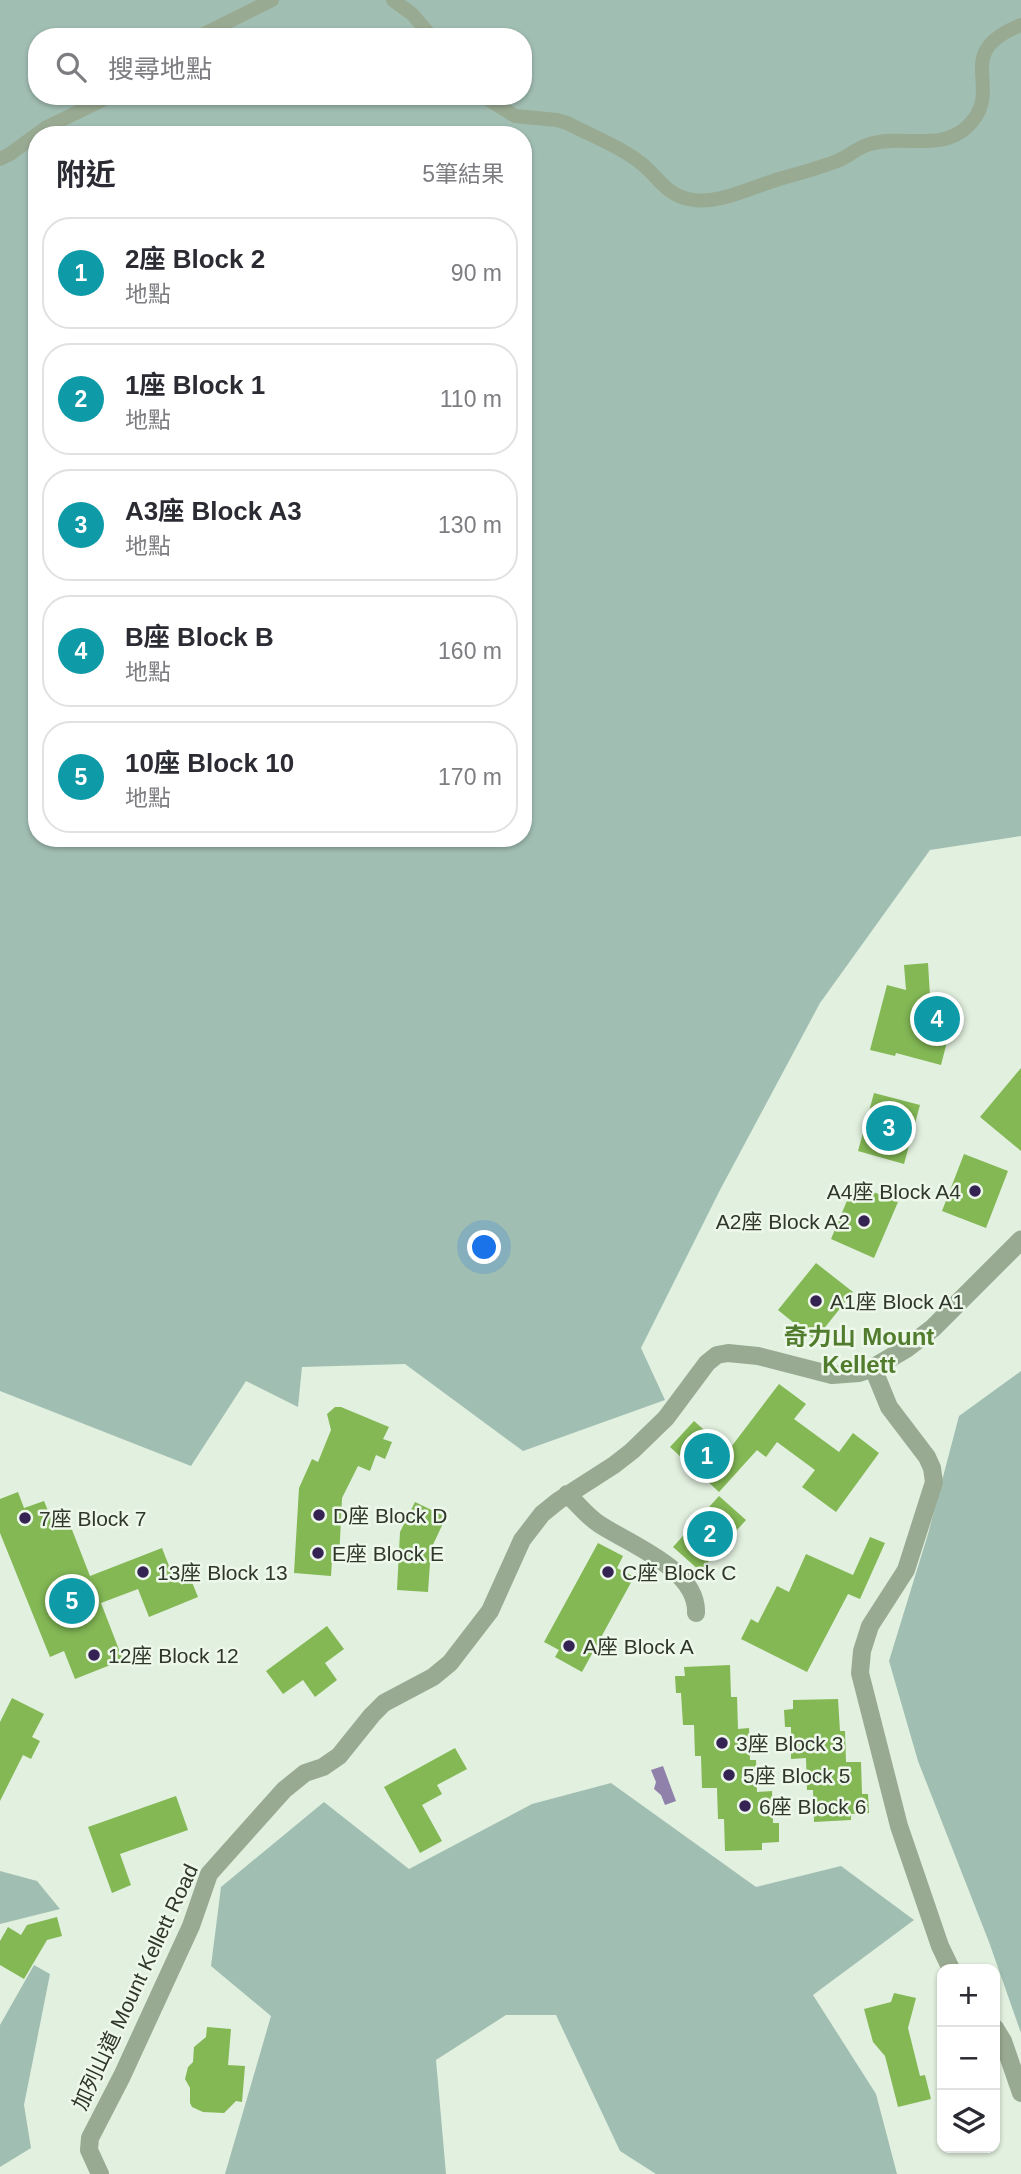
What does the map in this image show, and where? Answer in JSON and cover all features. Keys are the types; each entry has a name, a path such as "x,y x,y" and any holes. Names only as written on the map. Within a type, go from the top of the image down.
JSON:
{"street":[{"path":"216,28 272,0"},
{"path":"393,0 412,14 424,28"},
{"path":"497,105 514,116 568,123 642,163 664,187 676,194 691,200 713,199 821,167 846,158 872,143 939,141 953,136 970,124 982,105 984,94 980,66 986,48 998,36 1021,25"},
{"path":"49,126 92,105"},
{"path":"0,159 28,141"},
{"name":"加列山道 Mount Kellett Road","path":"100,2174 89,2150 90,2138 122,2076 191,1926 209,1874 284,1790 305,1773 323,1767 339,1756 384,1703 433,1677 450,1663 490,1611 527,1533 549,1507 614,1465 654,1430 676,1406 707,1363 717,1355 728,1353 758,1356 832,1375 859,1373 873,1368 907,1348 933,1328 1021,1240"},
{"path":"873,1368 889,1407 930,1463 934,1482 906,1570 870,1626 862,1651 860,1673 899,1826 949,1964"},
{"path":"568,1494 600,1525 651,1553 670,1567 691,1594 696,1613"},
{"path":"1000,2036 1021,2094"}],"green space":[{"path":"0,0 1021,0 1021,836 930,850 820,1003 720,1190 641,1348 665,1400 523,1451 405,1364 302,1367 298,1407 246,1381 191,1466 0,1391"},
{"path":"1021,1371 1021,2033 1000,1973 1000,1964 997,1964 918,1761 889,1661 928,1534 959,1416"},
{"path":"611,1783 756,1887 841,1866 914,1920 813,1995 876,2094 897,2174 656,2174 620,2151 556,2015 506,2015 436,2060 446,2174 225,2174 271,2016 211,1966 221,1887 324,1802 409,1869 532,1804"},
{"path":"0,1871 37,1881 60,1909 0,1924"},
{"path":"34,1965 50,1974 24,2105 31,2148 0,2167 0,2025"}],"shaded area":[{"path":"663,1766 676,1801 665,1805 661,1795 654,1789 656,1782 651,1770"}],"building":[{"path":"928,963 930,996 957,1003 941,1065 896,1053 895,1056 870,1050 887,985 906,990 904,965"},
{"path":"1021,1068 1021,1151 980,1117"},
{"path":"874,1093 920,1105 904,1164 858,1151"},
{"name":"A4座 Block A4","path":"964,1154 1008,1171 986,1228 942,1211"},
{"name":"A2座 Block A2","path":"854,1184 898,1202 874,1258 831,1239"},
{"name":"A1座 Block A1","path":"816,1263 853,1292 815,1340 778,1310"},
{"path":"779,1384 806,1404 794,1419 839,1452 853,1433 879,1453 836,1512 802,1487 815,1470 777,1442 766,1457 757,1450 719,1492 670,1447 694,1421 728,1451"},
{"path":"335,1407 389,1427 383,1439 392,1442 385,1459 376,1455 370,1471 358,1466 342,1498 339,1560 332,1560 331,1576 294,1573 299,1488 312,1459 318,1462 331,1430 327,1414"},
{"path":"18,1492 24,1508 44,1501 55,1528 69,1522 90,1576 162,1548 173,1576 187,1570 198,1597 149,1617 138,1589 101,1603 123,1660 75,1679 64,1651 50,1657 0,1533 0,1499"},
{"path":"719,1496 746,1520 700,1571 673,1547"},
{"path":"415,1502 446,1517 431,1549 428,1592 397,1590 400,1532"},
{"path":"870,1537 885,1543 860,1599 848,1594 807,1672 741,1639 751,1619 758,1623 777,1586 789,1592 806,1554 853,1575"},
{"path":"598,1543 623,1556 617,1568 634,1577 582,1672 555,1657 559,1650 544,1642"},
{"path":"327,1626 344,1649 325,1663 337,1680 315,1697 303,1680 283,1694 266,1671"},
{"path":"730,1665 731,1697 737,1697 738,1729 749,1728 750,1760 756,1760 757,1792 772,1791 773,1823 779,1823 779,1842 762,1843 762,1850 725,1851 724,1819 718,1819 717,1788 702,1788 701,1756 695,1756 694,1725 683,1725 681,1693 676,1693 675,1676 685,1676 684,1667"},
{"path":"12,1698 44,1714 32,1737 40,1741 31,1759 23,1755 0,1801 0,1722"},
{"path":"838,1699 840,1731 845,1731 846,1762 861,1762 862,1794 868,1794 869,1813 851,1814 851,1820 814,1822 813,1790 807,1790 806,1758 791,1759 791,1727 785,1727 784,1710 793,1709 793,1700"},
{"path":"455,1748 467,1769 437,1785 442,1794 422,1805 442,1841 420,1853 384,1787"},
{"path":"176,1796 188,1830 120,1854 131,1885 112,1893 88,1827"},
{"path":"57,1917 62,1936 47,1940 24,1979 0,1965 0,1941 8,1927 21,1935 27,1925"},
{"path":"894,1993 916,1998 908,2028 920,2076 925,2075 931,2099 898,2107 885,2056 873,2042 864,2009 891,2002"},
{"path":"207,2027 231,2029 228,2065 245,2066 242,2102 236,2101 224,2113 203,2112 192,2107 190,2088 185,2079 188,2067 193,2062 194,2047 206,2037"}],"place":[{"name":"B座 Block B","path":"937,1019"},
{"name":"A3座 Block A3","path":"889,1128"},
{"name":"A4座 Block A4","path":"975,1191"},
{"name":"A2座 Block A2","path":"864,1221"},
{"name":"A1座 Block A1","path":"816,1301"},
{"name":"2座 Block 2","path":"707,1456"},
{"name":"D座 Block D","path":"319,1515"},
{"name":"7座 Block 7","path":"25,1518"},
{"name":"1座 Block 1","path":"710,1534"},
{"name":"E座 Block E","path":"318,1553"},
{"name":"13座 Block 13","path":"143,1572"},
{"name":"C座 Block C","path":"608,1572"},
{"name":"10座 Block 10","path":"72,1601"},
{"name":"A座 Block A","path":"569,1646"},
{"name":"12座 Block 12","path":"94,1655"},
{"name":"3座 Block 3","path":"722,1743"},
{"name":"5座 Block 5","path":"729,1775"},
{"name":"6座 Block 6","path":"745,1806"}],"district":[{"name":"奇力山 Mount Kellett","path":"859,1350"}]}
